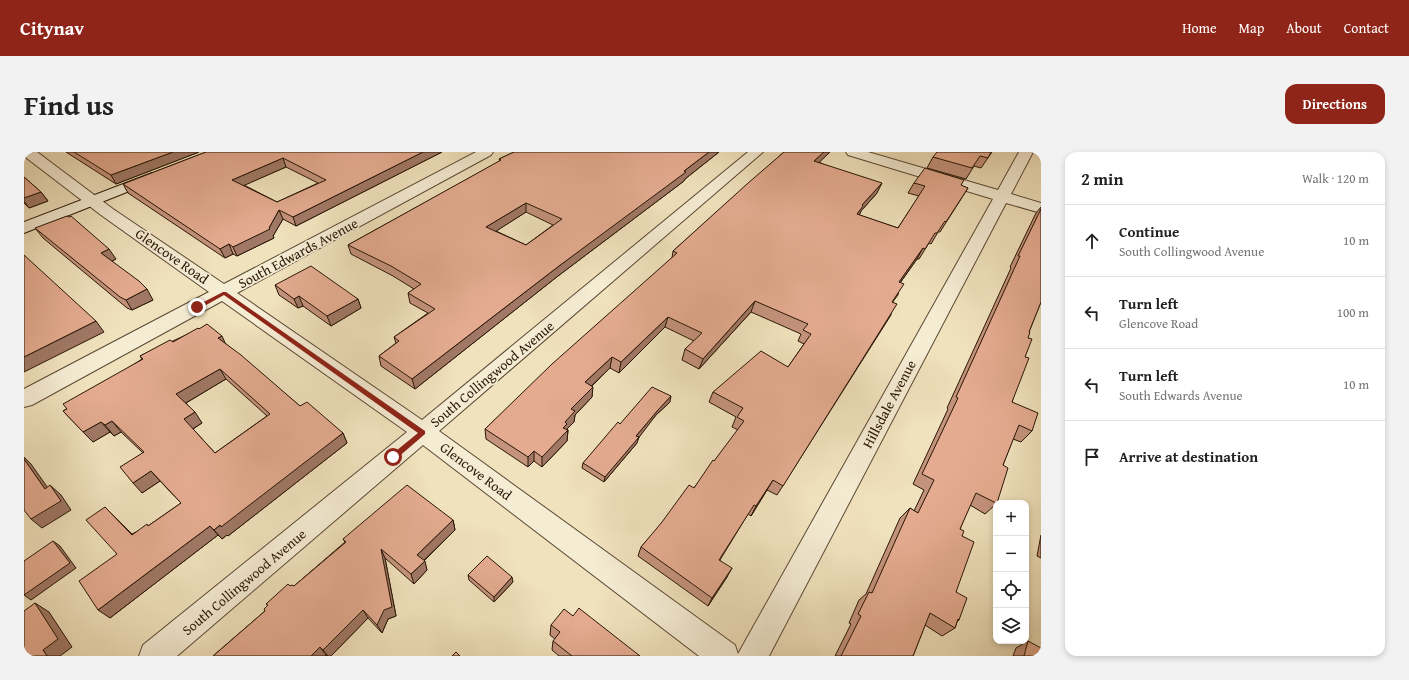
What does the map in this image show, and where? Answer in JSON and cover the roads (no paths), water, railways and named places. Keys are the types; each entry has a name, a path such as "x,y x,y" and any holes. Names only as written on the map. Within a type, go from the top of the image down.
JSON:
{"street":[{"name":"Glencove Road","path":"28,152 92,201 423,432 724,656"},
{"name":"South Edwards Avenue","path":"24,399 486,152"},
{"name":"South Collingwood Avenue","path":"154,656 756,152"},
{"path":"853,152 1041,208"},
{"name":"Hillsdale Avenue","path":"753,656 1026,152"},
{"path":"24,228 164,172"}]}
